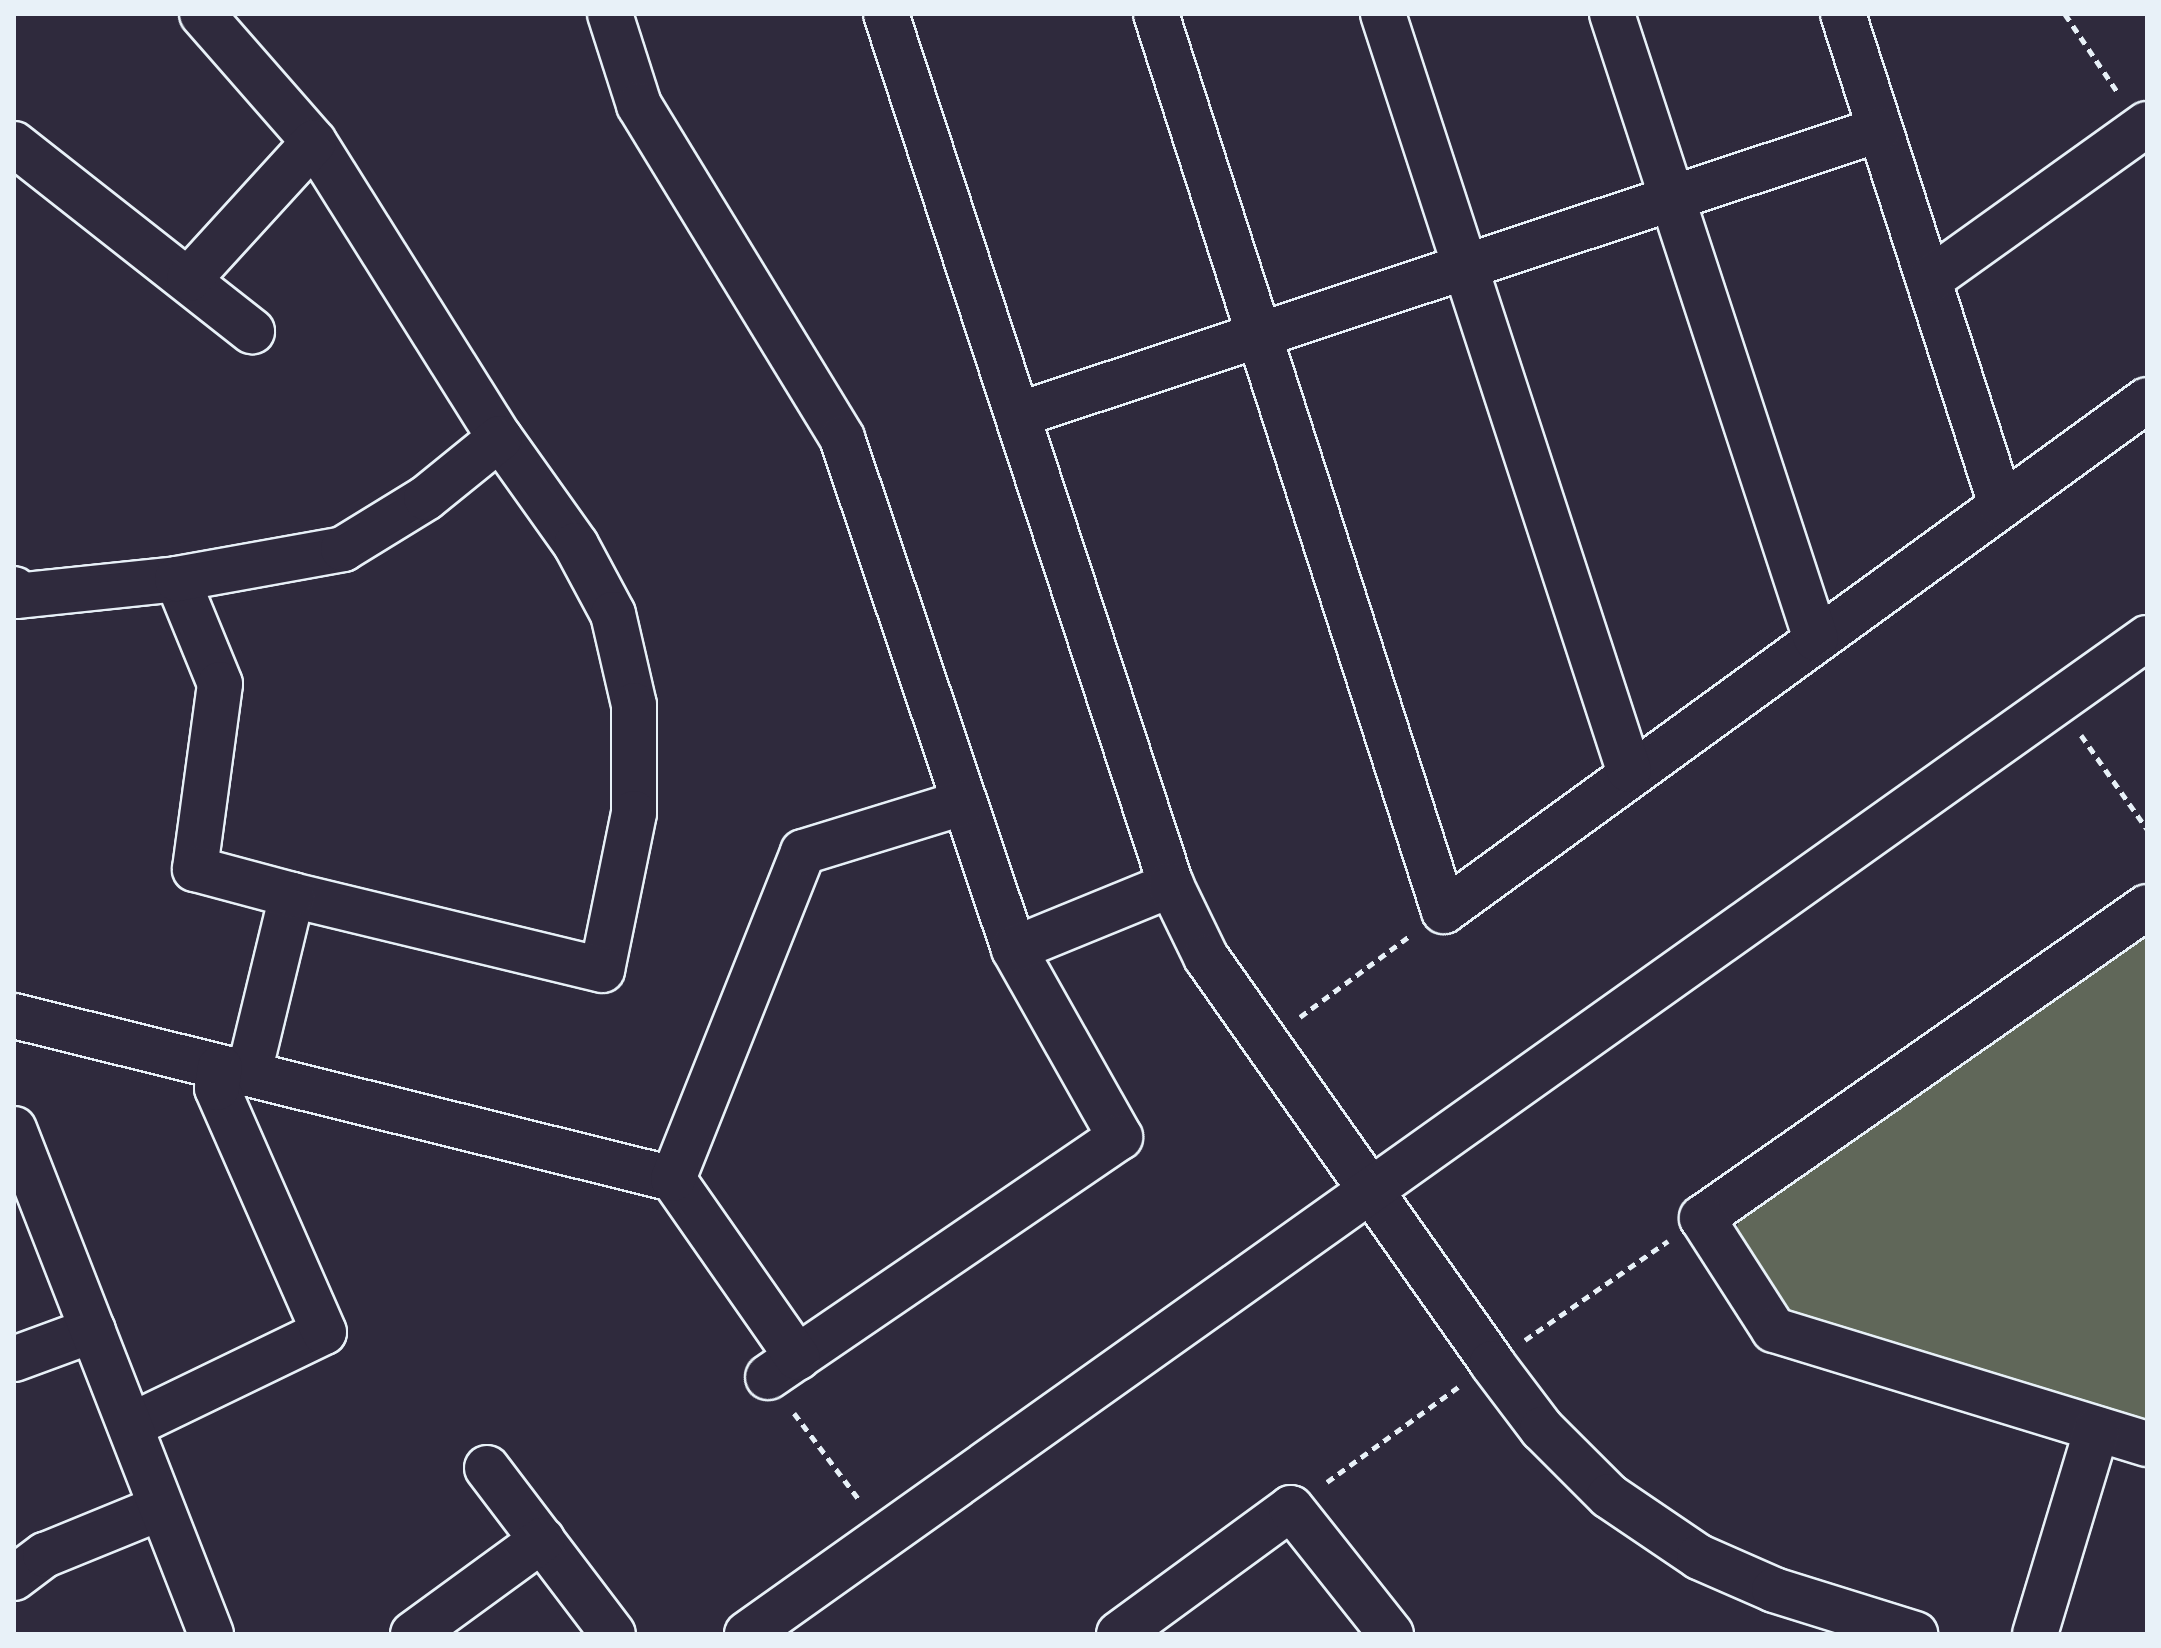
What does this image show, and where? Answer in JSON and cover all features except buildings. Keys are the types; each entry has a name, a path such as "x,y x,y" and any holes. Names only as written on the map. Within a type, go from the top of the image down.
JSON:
{"street":[{"path":"177,579 220,684 195,869 602,970 634,813 634,705 613,614 576,545 500,438 314,142 202,14"},
{"path":"14,1016 673,1179 783,1368 1120,1137 1014,949 962,803 906,613 842,438 639,105 610,14"},
{"path":"886,14 1171,885 1206,957 1492,1363 1542,1429 1609,1496 1699,1557 1774,1590 1915,1634"},
{"path":"1156,14 1444,911 1629,770 2147,400"},
{"path":"1383,14 1463,268 1629,770"},
{"path":"1612,14 1816,639"},
{"path":"1843,14 2001,505"},
{"path":"1929,280 2145,126"},
{"path":"1018,415 1673,202 1878,130"},
{"path":"189,279 314,142"},
{"path":"14,144 252,331"},
{"path":"14,589 16,596 177,579 343,549 426,498 500,438"},
{"path":"747,1634 2147,638"},
{"path":"673,1179 803,852 962,803"},
{"path":"1014,949 1171,885"},
{"path":"132,1425 324,1332 217,1088 234,1070 292,895"},
{"path":"2147,907 1702,1218 1774,1330 2147,1444"},
{"path":"17,1145 132,1425 160,1508 211,1634"},
{"path":"14,1359 93,1330"},
{"path":"2035,1634 2097,1429"},
{"path":"487,1468 613,1634"},
{"path":"14,1578 45,1555 160,1508"},
{"path":"1119,1634 1291,1508 1391,1634"},
{"path":"413,1634 542,1540"}],"path":[{"path":"2065,14 2145,126"},
{"path":"2058,701 2147,829"},
{"path":"1265,1043 1444,911"},
{"path":"1291,1508 1492,1363 1702,1218"},
{"path":"783,1368 887,1537"}],"green space":[{"path":"2147,931 2147,1425 1791,1317 1736,1238 1738,1221"}]}
